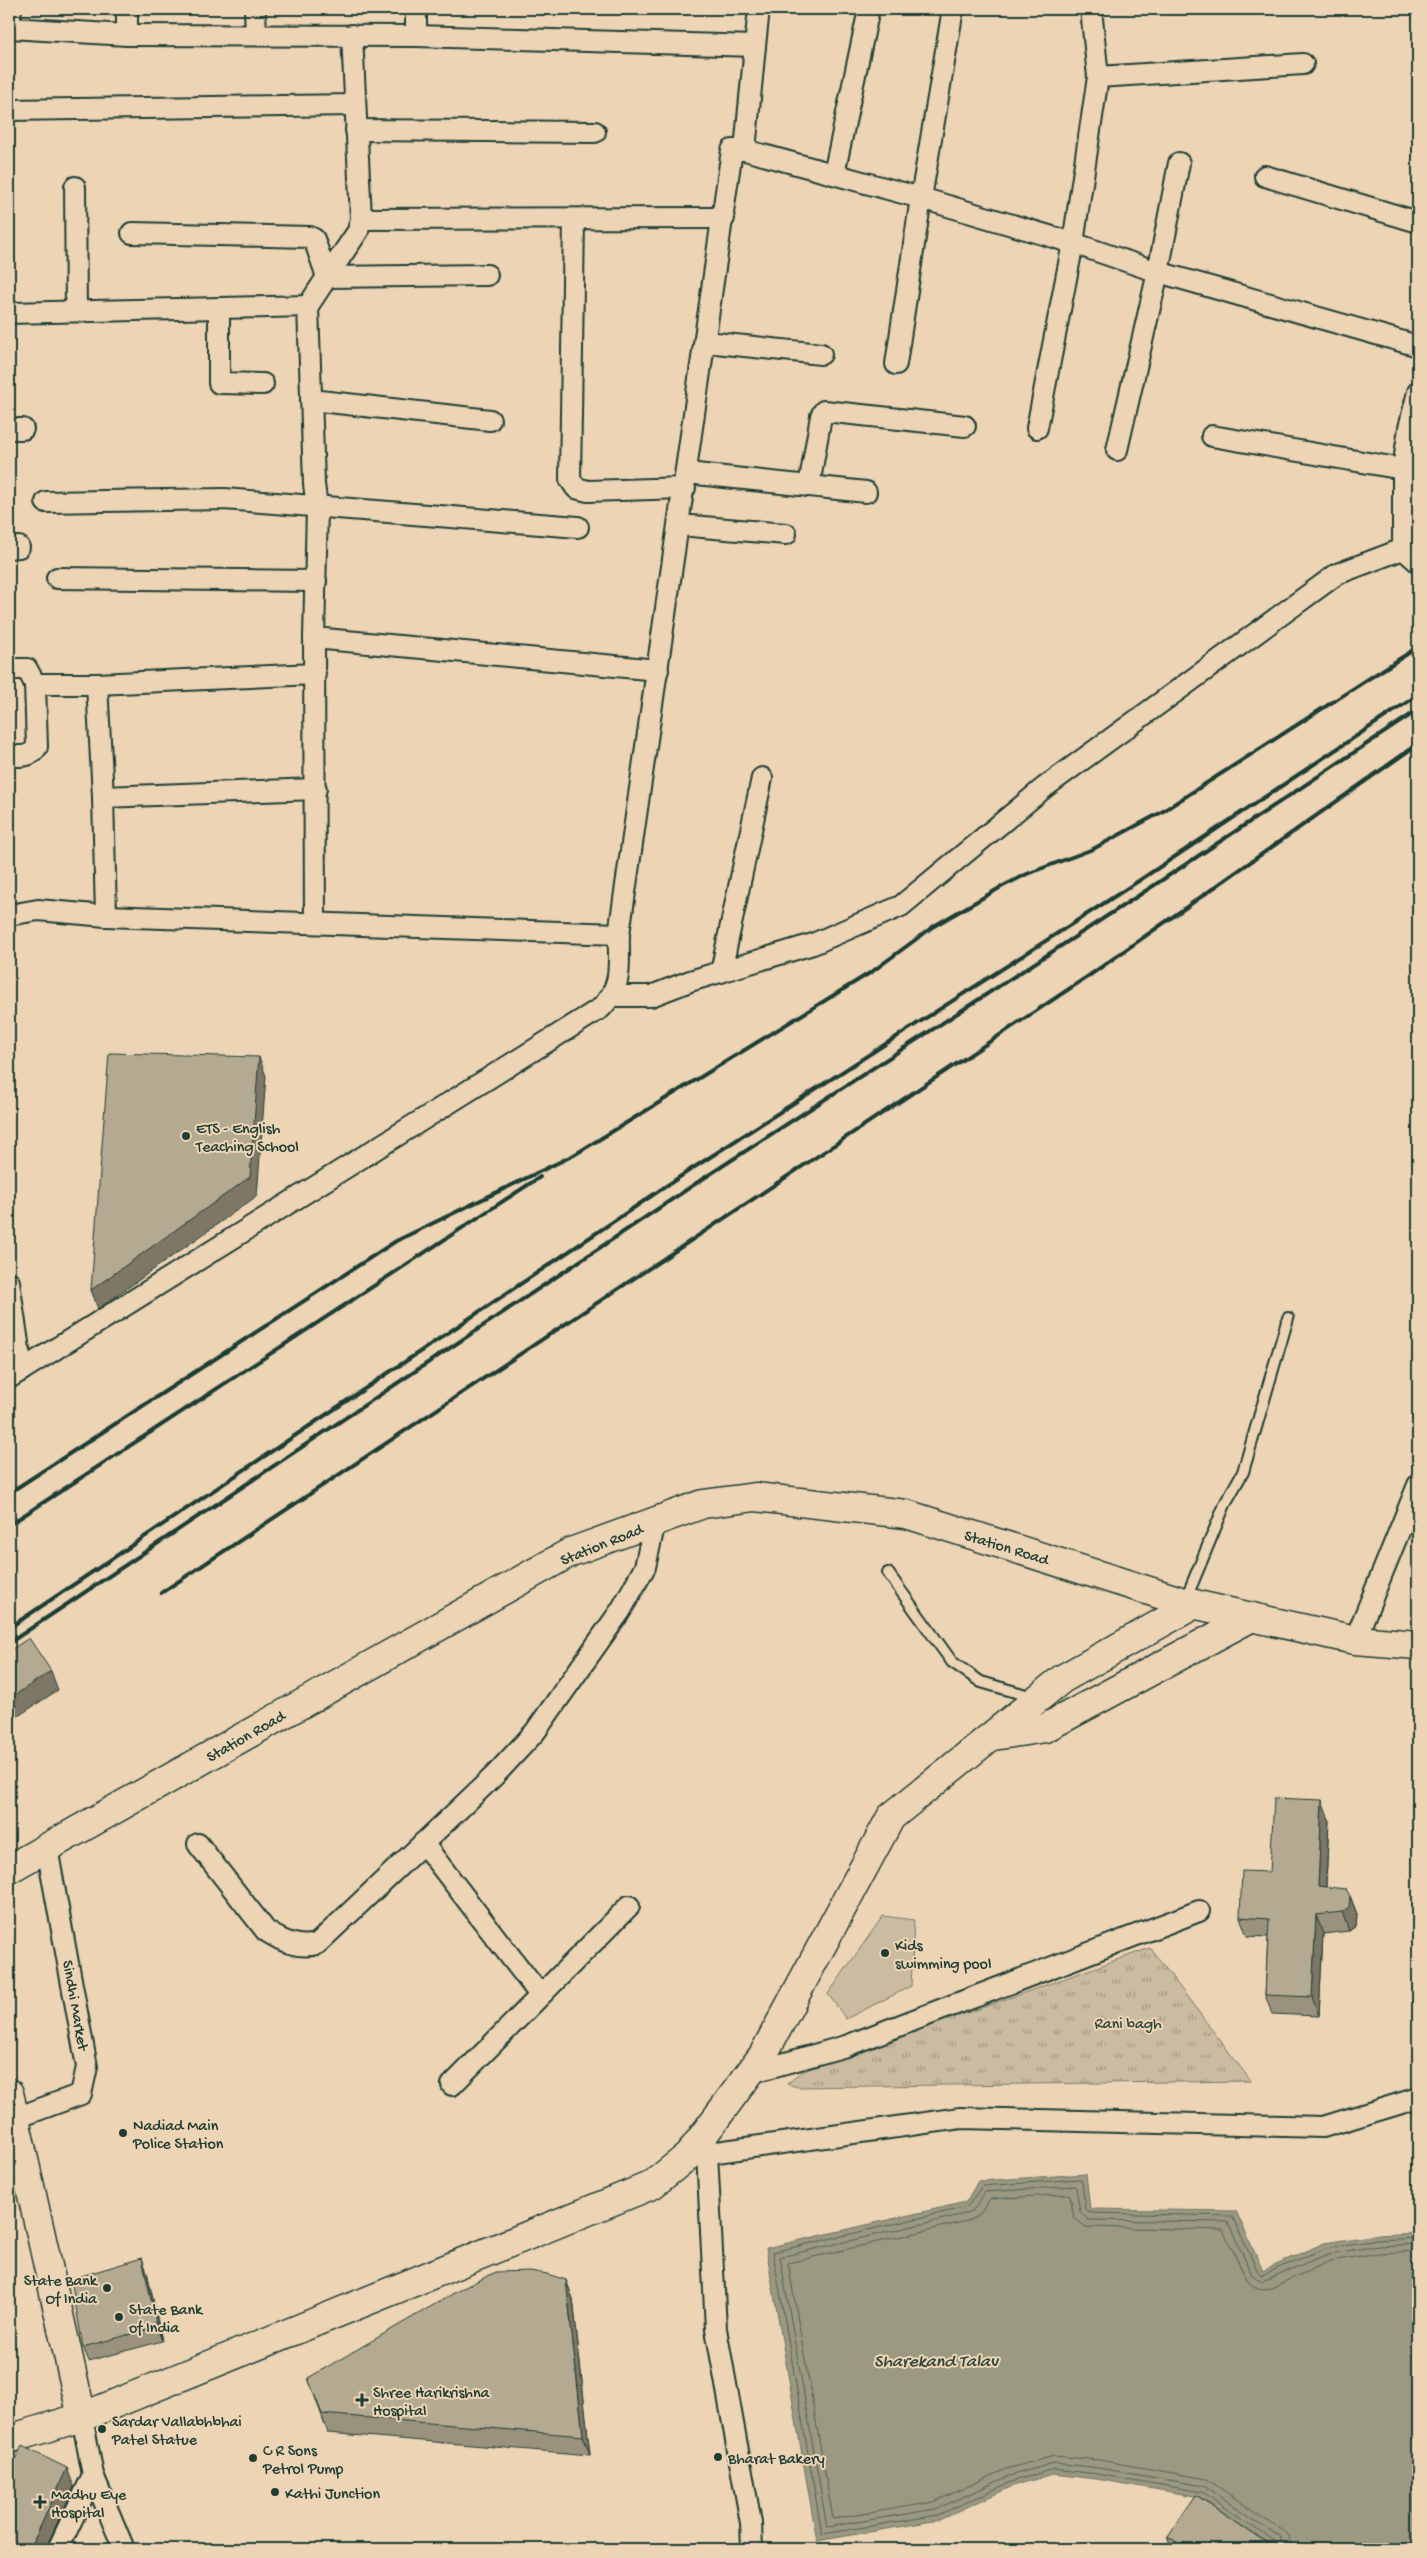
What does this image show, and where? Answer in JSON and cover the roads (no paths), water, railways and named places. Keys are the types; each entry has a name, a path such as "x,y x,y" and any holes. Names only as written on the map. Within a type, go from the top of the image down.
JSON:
{"main road":[{"name":"Station Road","path":"9,1869 571,1552 703,1504 755,1497 906,1514 1190,1603 1355,1640 1418,1645"},
{"path":"9,2439 82,2417 652,2185 698,2155 763,2055 891,1817 1062,1679 1190,1603"},
{"path":"991,1736 1045,1728 1252,1617"},
{"path":"12,2106 82,2417"}],"street":[{"path":"127,9 127,35"},
{"path":"255,9 256,35"},
{"path":"416,9 416,36"},
{"path":"745,150 759,9"},
{"path":"834,174 869,9"},
{"path":"896,364 921,198 953,9"},
{"path":"1037,428 1073,243 1098,77 1092,9"},
{"path":"10,22 127,35 416,36 755,46"},
{"path":"315,923 314,638 317,507 314,484 308,306 358,231 361,219 352,35"},
{"path":"1098,77 1303,64"},
{"path":"9,110 354,105"},
{"path":"356,130 596,132"},
{"path":"9,1282 15,1374 601,1008 613,996 618,984 619,934 724,218 732,150 745,150 921,198 1073,243 1158,272 1418,346"},
{"path":"1117,450 1158,272 1179,163"},
{"path":"1265,176 1418,222"},
{"path":"75,187 76,311"},
{"path":"361,219 574,220 724,218"},
{"path":"574,220 570,479 576,488 588,491 686,481 808,486 866,492"},
{"path":"132,233 310,237 314,239 327,278"},
{"path":"327,278 487,275"},
{"path":"9,313 308,306"},
{"path":"219,308 219,383 263,384"},
{"path":"706,342 821,354"},
{"path":"1418,392 1409,428 1404,470 1411,546 1418,562"},
{"path":"311,400 490,420"},
{"path":"808,486 821,416 824,411 965,426"},
{"path":"1212,436 1404,470"},
{"path":"46,502 215,498 578,527"},
{"path":"679,525 786,534"},
{"path":"613,996 651,996 813,944 901,906 1045,787 1337,574 1411,546"},
{"path":"57,578 316,580"},
{"path":"314,638 658,670"},
{"path":"9,670 27,669 35,684 37,747 33,753 9,756"},
{"path":"35,684 96,684 315,674"},
{"path":"96,684 103,797 106,916"},
{"path":"721,972 762,778"},
{"path":"103,797 316,790"},
{"path":"9,915 38,910 106,916 619,934"},
{"path":"1355,1640 1376,1584 1418,1485"},
{"path":"198,1844 266,1931 280,1940 307,1947 316,1944 495,1775 535,1732 621,1610 645,1567 656,1522"},
{"path":"423,1843 540,1996"},
{"name":"Sindhi Market","path":"12,2106 80,2094 88,2066 47,1848"},
{"path":"452,2085 629,1906"},
{"path":"750,2073 846,2046 1199,1911"},
{"path":"752,2549 751,2523 716,2329 698,2155 961,2118 1323,2127 1418,2098"},
{"path":"82,2417 93,2476 124,2549"},
{"path":"58,2549 93,2476"}],"lane":[{"path":"1190,1603 1226,1502 1243,1472 1288,1318"},
{"path":"888,1573 952,1662 981,1682 1038,1698"}],"water":[{"name":"Sharekand Talav","path":"1086,2174 1090,2209 1236,2211 1263,2271 1324,2243 1377,2235 1418,2233 1418,2549 1276,2549 1200,2497 1096,2479 1053,2474 1013,2486 939,2520 817,2541 766,2248 966,2202 978,2181"}],"railway":[{"path":"9,1493 396,1241 574,1155 873,971 934,926 1003,886 1027,874 1093,849 1160,813 1418,647"},
{"path":"9,1628 690,1170 1140,880 1418,695"},
{"path":"9,1643 701,1180 1147,890 1418,710"},
{"path":"161,1593 1090,975 1418,744"},
{"path":"9,1525 540,1177"}],"place":[{"name":"ETS - English Teaching School","path":"186,1136"},
{"name":"Kids swimming pool","path":"885,1953"},
{"name":"Nadiad Main Police Station","path":"123,2133"},
{"name":"State Bank Of India","path":"107,2288"},
{"name":"State Bank of India","path":"119,2317"},
{"name":"Shree Harikrishna Hospital","path":"362,2400"},
{"name":"Sardar Vallabhbhai Patel Statue","path":"102,2429"},
{"name":"Bharat Bakery","path":"718,2457"},
{"name":"C R Sons Petrol Pump","path":"253,2458"},
{"name":"Kathi Junction","path":"275,2492"},
{"name":"Madhu Eye Hospital","path":"40,2502"}],"park label":[{"name":"Rani bagh","path":"1128,2022"}]}
